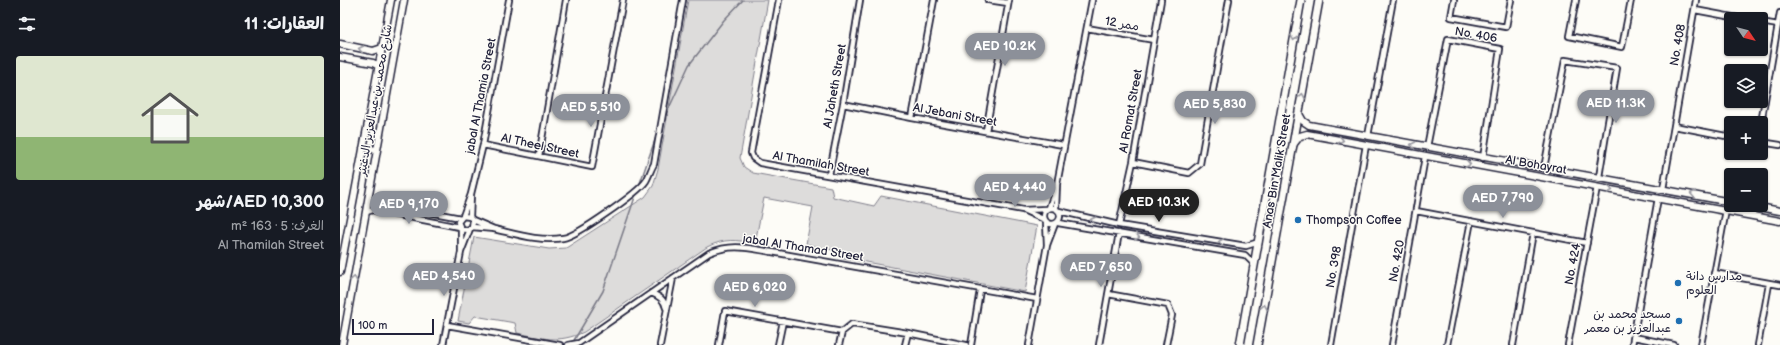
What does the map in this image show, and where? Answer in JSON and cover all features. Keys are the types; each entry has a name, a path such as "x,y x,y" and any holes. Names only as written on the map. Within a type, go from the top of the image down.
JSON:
{"main road":[{"name":"Anas Bin Malik Street","path":"1240,345 1301,0"},
{"name":"Anas Bin Malik Street","path":"1257,345 1319,0"}],"street":[{"name":"شارع محمد بن عبدالعزيز الدغيثر","path":"340,272 391,0"},
{"name":"شارع محمد بن عبدالعزيز الدغيثر","path":"342,345 404,0"},
{"name":"jabal Al Thamia Street","path":"471,194 483,145 509,0"},
{"path":"539,156 566,0"},
{"name":"Al Theel Street","path":"483,145 592,167 623,0"},
{"path":"366,212 373,210 451,225 466,230 471,228 494,229 544,239 564,238 582,230 635,192 646,181 654,164 683,0"},
{"name":"Al Thamilah Street","path":"778,0 751,153 754,158 760,163 1023,210"},
{"name":"Al Jaheth Street","path":"829,175 843,104 860,0"},
{"path":"912,118 934,0"},
{"path":"986,131 1009,2 988,0"},
{"path":"1029,345 1047,245 1056,223 1061,218 1058,210 1057,184 1063,144 1092,0"},
{"name":"Al Romat Street","path":"1119,225 1133,162 1161,0"},
{"path":"1133,162 1189,173 1200,164 1229,0"},
{"path":"1368,136 1393,0"},
{"path":"1454,0 1451,17 1506,27 1511,0"},
{"path":"1576,0 1569,36 1622,47 1631,0"},
{"name":"No. 408","path":"1662,188 1696,0"},
{"path":"389,9 402,12"},
{"path":"1695,10 1724,15"},
{"path":"1762,116 1780,13"},
{"path":"1768,24 1778,26"},
{"name":"ممر 12","path":"1087,28 1154,40"},
{"name":"No. 406","path":"1427,147 1448,39 1500,49 1483,158"},
{"path":"340,44 373,51 382,48"},
{"path":"340,57 373,63 379,66"},
{"path":"1544,168 1565,60 1617,68 1599,177"},
{"name":"Al Jebani Street","path":"843,104 912,118 1063,144"},
{"name":"Al Bohayrat","path":"1299,114 1303,121 1309,125 1322,128 1483,158 1724,200"},
{"path":"1674,126 1724,135"},
{"path":"1319,136 1315,132 1316,130 1322,128"},
{"name":"Al Bohayrat","path":"1293,145 1300,136 1307,134 1425,157 1724,210"},
{"path":"1768,143 1780,145"},
{"name":"No. 398","path":"1330,345 1366,146"},
{"path":"363,148 377,150"},
{"name":"No. 420","path":"1392,345 1425,157"},
{"path":"1047,245 1046,221 1044,213 1048,209 1057,184"},
{"name":"No. 424","path":"1568,345 1597,187"},
{"path":"461,252 460,228 458,222 462,217 471,194"},
{"path":"443,345 461,252 471,228 471,194"},
{"path":"368,198 375,202 453,217 471,218 494,229"},
{"path":"1632,345 1658,198"},
{"path":"1768,209 1780,211"},
{"path":"1023,210 1058,210 1119,225 1246,246 1259,242"},
{"path":"1023,210 1046,221 1245,255 1254,264"},
{"path":"1416,211 1587,243"},
{"path":"1701,345 1726,212"},
{"name":"Al Bohayrat","path":"1736,212 1780,221"},
{"path":"1447,345 1471,222"},
{"path":"1099,345 1119,233"},
{"path":"1513,345 1533,233"},
{"name":"jabal Al Thamad Street","path":"568,345 579,344 709,253 722,247 737,246 1037,299"},
{"path":"1714,272 1780,285"},
{"path":"660,345 673,278"},
{"path":"1758,345 1769,284"},
{"path":"970,345 980,290"},
{"path":"651,293 660,297 665,303 666,310"},
{"path":"1108,294 1168,305 1172,315 1166,345"},
{"path":"719,345 725,311 842,332"},
{"path":"778,345 782,321"},
{"path":"839,345 842,332 852,324 908,333 966,345"},
{"path":"447,325 560,345"},
{"path":"906,345 908,333"},
{"path":"1634,337 1674,345"}],"shaded area":[{"path":"688,0 768,0 740,158 744,167 753,173 831,187 833,197 874,206 881,196 1037,226 1025,292 839,257 837,251 806,244 813,207 764,198 755,243 730,240 719,242 707,247 584,332 566,338 550,339 517,333 515,323 475,316 469,323 458,321 474,237 549,249 566,248 645,197 653,186 658,169"}],"waterway":[{"path":"664,119 689,65 724,20 743,0"},
{"path":"639,186 658,131"},
{"path":"573,342 603,291 636,194"}],"place":[{"name":"Thompson Coffee","path":"1298,220"},
{"name":"مدارس دانة العلوم","path":"1678,283"},
{"name":"مسجد محمد بن عبدالعزيز بن معمر","path":"1679,321"}]}
